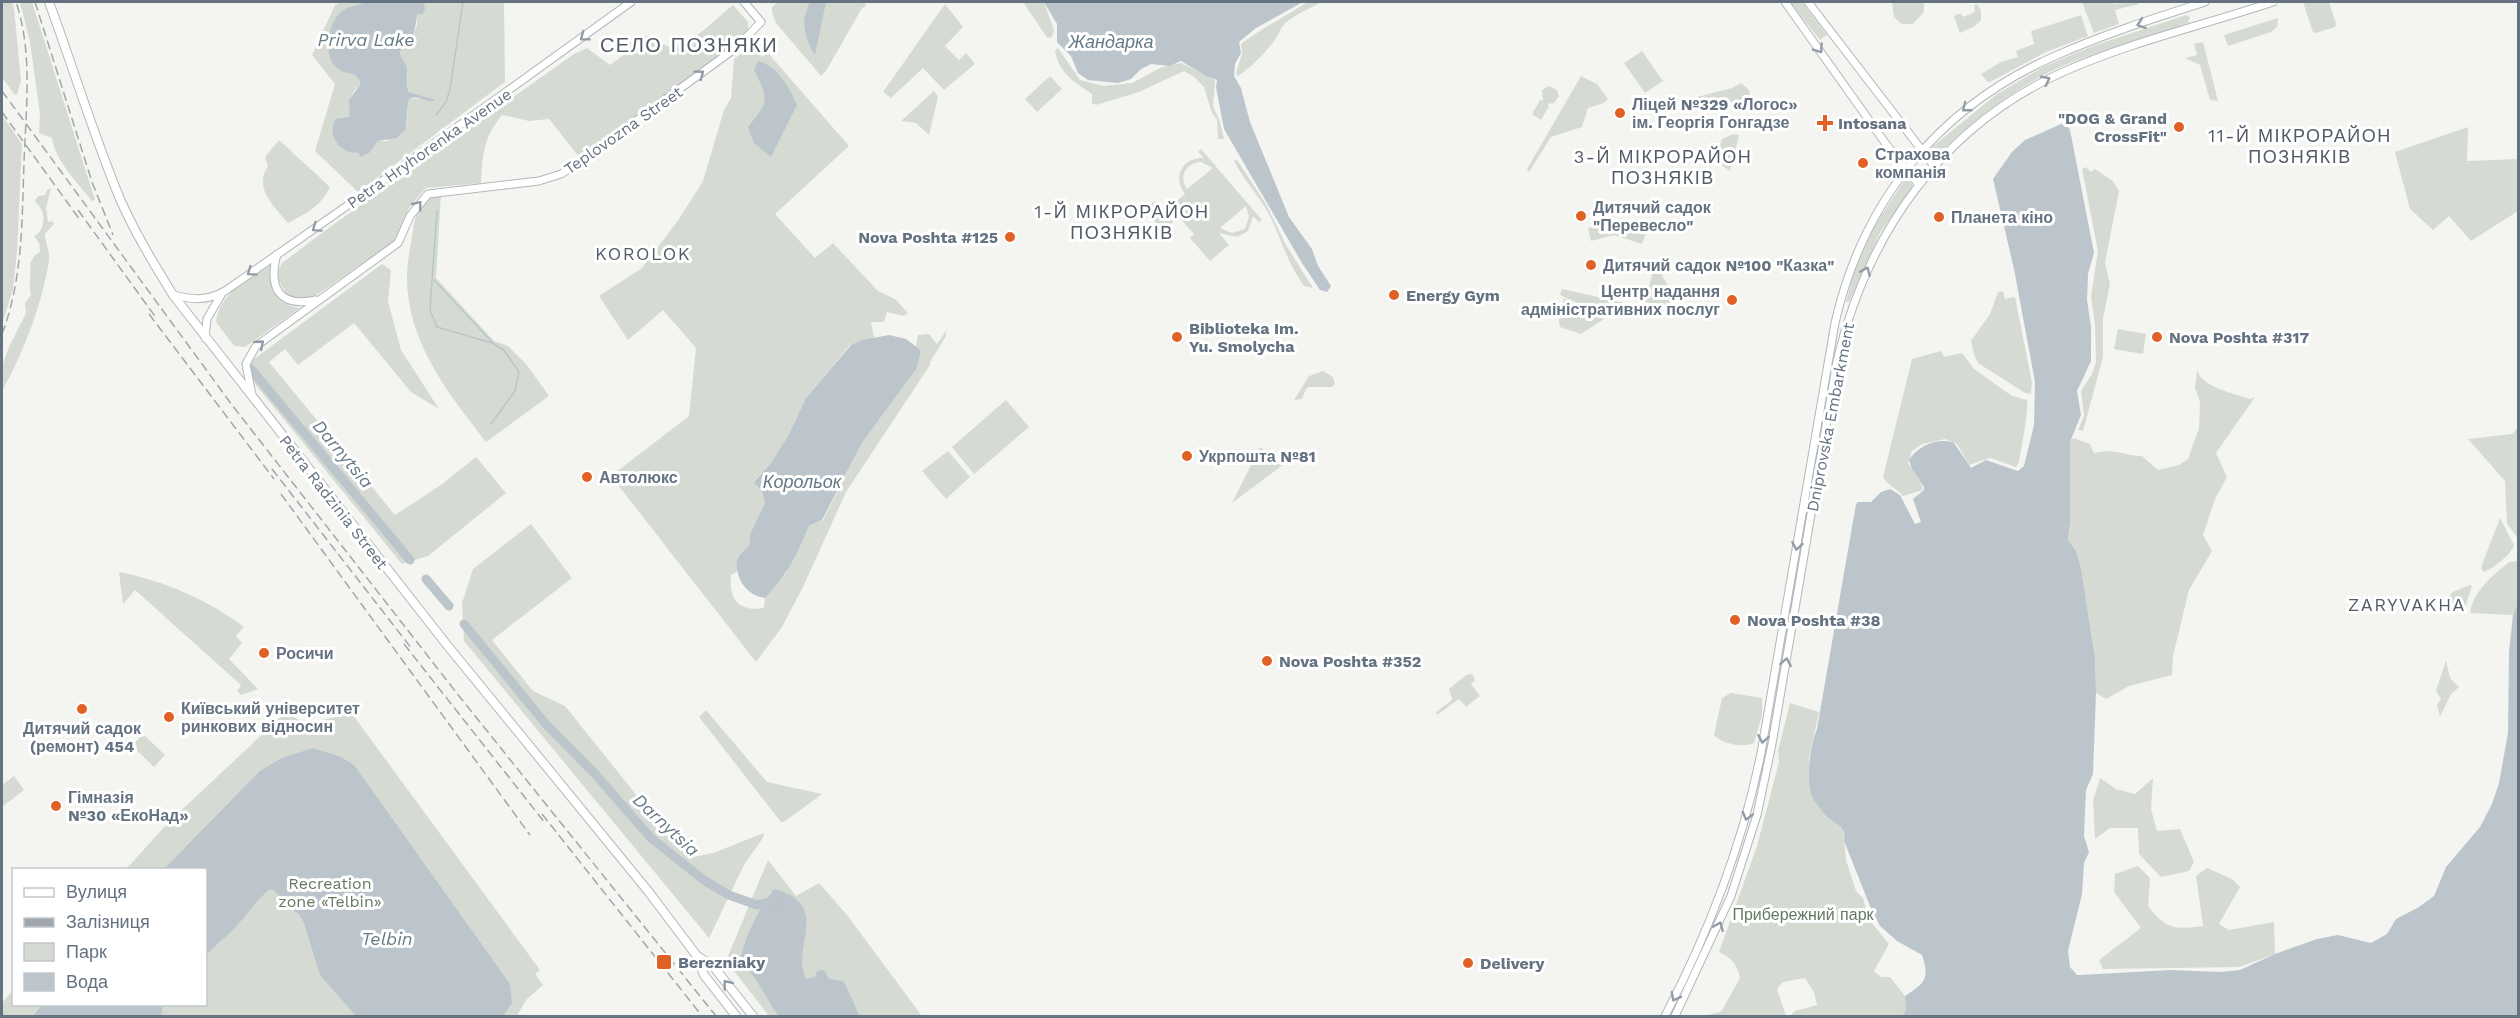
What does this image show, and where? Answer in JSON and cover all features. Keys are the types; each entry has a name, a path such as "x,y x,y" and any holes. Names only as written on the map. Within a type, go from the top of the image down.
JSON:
{"main road":[{"name":"Petra Radzinia Street","path":"49,2 82,100 121,200 151,260 173,295 447,645 648,891 697,956 704,975 736,1017"},
{"name":"Petra Hryhorenka Avenue","path":"173,295 194,300 205,299 225,291 631,2"},
{"name":"Teplovozna Street","path":"252,397 246,364 256,346 398,243 410,216 428,194 516,184 561,174 624,132 737,47 761,22 744,2"},
{"path":"1785,2 1918,185"},
{"path":"1808,2 1934,166"},
{"name":"Dniprovska Embarkment","path":"1665,1017 1714,915 1731,870 1749,810 1765,732 1832,340 1846,283 1866,231 1905,170 1921,151 1971,104 2029,68 2094,40 2205,2"},
{"name":"Dniprovska Embarkment","path":"1675,1017 1728,905 1757,814 1772,744 1832,393 1846,326 1862,280 1882,238 1918,185 1934,166 1981,122 2004,105 2047,80 2102,57 2273,2"},
{"path":"277,254 273,271 274,282 283,298 304,303 321,299"},
{"name":"Petra Hryhorenka Avenue","path":"205,338 207,320 215,303 225,291"},
{"name":"Petra Radzinia Street","path":"697,956 713,966 753,1017"}],"green space":[{"path":"2,2 12,2 14,8 21,81 17,95 2,77"},
{"path":"20,2 32,2 95,200 92,201 68,171 54,147 52,138 39,133 40,114 30,42"},
{"path":"342,2 367,2 339,15 332,26 328,47 346,73 355,75 360,81 360,85 350,100 350,116 342,117 340,146 360,153 369,150 378,141 387,141 407,126 410,98 435,100 409,92 408,70 400,53 417,25 417,13 424,3 422,2 504,2 505,82 358,192 315,151 335,84 312,55 335,5"},
{"path":"778,2 868,2 865,3 866,6 862,8 821,76 776,23 772,7"},
{"path":"1023,2 1044,2 1054,30 1052,37 1046,36"},
{"path":"1307,2 1321,2 1286,23 1262,55 1238,76 1236,73 1242,54 1241,44"},
{"path":"1790,2 1802,2 1827,35 1820,40"},
{"path":"1892,2 1924,2 1924,12 1913,24 1902,24 1894,17"},
{"path":"2082,2 2111,2 2114,4 2138,2 2139,4 2115,10 2119,24 2094,33"},
{"path":"2303,2 2329,2 2335,27 2313,32"},
{"path":"945,4 963,27 945,46 959,60 966,53 975,64 944,90 923,68 891,98 883,92"},
{"path":"1977,4 1981,10 1981,20 1975,26 1960,33 1954,16 1961,13 1963,17 1975,12 1974,5"},
{"path":"733,5 748,22 748,31 738,43 580,158 549,119 529,121 502,115 485,147 481,183 426,188 409,208 394,242 312,298 295,300 286,294 278,279 278,271 282,263 574,54 587,48 610,65 626,53 624,49 629,43 640,37 652,37 669,47 679,46 695,37"},
{"path":"2081,15 2088,36 2046,52 1992,81 1988,82 1981,74 2001,62 2018,57 2016,51 2034,44 2031,31"},
{"path":"2186,15 2190,17 2188,23 2080,59 2047,73 2013,93 1981,116 1937,155 1932,155 1932,147 1997,94 2043,67 2090,47"},
{"path":"2278,18 2277,27 2271,32 2228,46 2224,35"},
{"path":"2203,42 2218,101 2210,100 2200,65 2185,58 2197,55 2194,44"},
{"path":"750,47 755,48 762,57 768,53 849,146 775,214 815,258 833,243 878,291 895,299 908,313 904,316 887,312 884,322 871,322 874,338 850,345 806,398 789,434 771,463 754,481 762,492 765,503 750,534 749,546 737,558 738,571 731,575 734,597 742,606 764,608 765,598 787,572 786,569 801,546 809,526 823,520 862,443 917,368 921,350 916,346 918,335 929,334 937,344 946,331 946,336 930,365 846,492 803,587 782,627 756,662 611,476 689,416 696,348 663,310 628,340 599,296 642,268 679,219 703,181 724,110 731,98 734,59"},
{"path":"1058,48 1080,80 1103,86 1132,83 1162,67 1181,63 1215,80 1213,106 1224,139 1218,139 1217,119 1212,113 1204,87 1184,71 1139,92 1096,105 1092,103 1092,94 1073,81 1060,65 1055,51"},
{"path":"1642,51 1663,81 1645,93 1624,63"},
{"path":"1050,76 1062,89 1037,112 1025,99"},
{"path":"1581,76 1597,84 1608,99 1604,103 1588,108 1582,127 1551,137 1529,172 1527,169"},
{"path":"1741,83 1750,91 1749,102 1720,102 1709,108 1707,104 1693,105 1697,97 1732,88"},
{"path":"1549,86 1557,90 1559,96 1554,103 1547,104 1549,106 1541,120 1532,114 1540,100 1543,101 1542,90"},
{"path":"934,91 938,97 929,135 916,123 901,121"},
{"path":"2,115 22,144 13,289 2,325"},
{"path":"2468,127 2467,161 2518,159 2518,211 2471,241 2449,216 2433,230 2410,209 2395,152"},
{"path":"1733,134 1739,135 1730,171 1720,164 1717,152 1722,139"},
{"path":"279,140 330,187 318,204 288,223 267,196 263,182 268,166 265,157"},
{"path":"1201,149 1262,220 1259,222 1253,216 1248,231 1237,237 1219,233 1229,245 1210,261 1190,238 1194,234 1170,207 1185,194 1179,181 1181,170 1190,161 1204,158 1198,152","holes":["1201,162 1213,168 1187,189 1183,179 1185,171 1191,165","1246,206 1249,217 1245,229 1232,233 1220,228"]},
{"path":"1237,160 1266,204 1286,245 1313,288 1304,286 1299,278 1272,220 1238,169 1234,161"},
{"path":"2086,167 2091,172 2095,169 2113,181 2119,191 2105,263 2110,284 2103,319 2103,357 2083,431 2078,430 2084,416 2081,391 2092,374 2096,362 2095,324 2091,296 2098,251 2082,169"},
{"path":"1908,180 1912,187 1880,233 1849,302 1846,302 1854,272 1873,228 1904,181"},
{"path":"51,188 46,208 48,222 52,221 54,224 45,234 49,261 42,294 18,360 2,391 2,366 26,313 25,303 31,295 30,264 34,256 40,252 39,243 34,236 40,232 43,224 43,212 35,201 38,196 45,195"},
{"path":"441,194 436,278 494,341 508,346 526,364 549,396 486,442 457,405 432,365 414,322 409,299 407,270 416,218 424,202 434,195"},
{"path":"1155,201 1173,222 1163,231 1145,210"},
{"path":"1612,222 1646,233 1642,244 1614,235 1591,241 1588,228"},
{"path":"1656,259 1659,260 1662,276 1677,299 1674,309 1645,302"},
{"path":"272,264 273,287 279,299 300,308 245,347 234,346 216,322 223,302 236,288"},
{"path":"382,264 391,270 388,301 401,350 439,409 411,392 354,323 298,365 285,349 269,362 395,515 441,485 476,457 506,493 428,556 402,564 242,368"},
{"path":"1562,289 1638,306 1635,311 1601,314 1560,295"},
{"path":"2003,291 2005,299 2015,297 2032,382 2031,394 2025,393 1978,363 1974,355 1971,341 1990,314 1998,292"},
{"path":"1564,298 1604,319 1581,334 1560,327 1559,321"},
{"path":"2118,329 2146,334 2143,354 2114,349"},
{"path":"1941,351 1944,357 1962,353 1974,369 2012,396 2027,400 2019,462 2016,467 1990,458 1969,465 1957,444 1945,439 1922,444 1912,451 1908,463 1923,490 1903,496 1883,477 1912,359"},
{"path":"2197,370 2200,376 2212,386 2250,399 2255,397 2216,453 2227,477 2215,499 2203,535 2212,551 2189,590 2173,656 2172,675 2129,686 2106,699 2096,693 2095,658 2081,568 2076,551 2068,540 2070,442 2073,438 2090,444 2094,453 2109,451 2142,456 2158,470 2179,465 2188,459 2199,428 2200,402 2195,388"},
{"path":"1323,371 1333,377 1335,384 1332,387 1309,387 1302,399 1294,400 1309,376"},
{"path":"1006,400 1029,427 974,474 952,447"},
{"path":"2518,428 2518,538 2507,524 2505,481 2468,439 2512,434"},
{"path":"1260,447 1284,464 1232,503"},
{"path":"948,451 970,477 946,499 922,471"},
{"path":"2500,518 2514,545 2502,561 2484,572 2481,569 2483,562"},
{"path":"531,524 572,578 492,640 533,691 565,706 678,847 690,858 713,853 764,833 763,838 745,863 709,938 464,641 462,603 473,569"},
{"path":"2518,555 2518,604 2513,615 2470,613 2480,590 2509,562 2517,561"},
{"path":"119,572 152,580 184,592 244,627 236,636 242,643 229,659 258,689 241,695 237,691 241,685 135,590 123,604"},
{"path":"2469,585 2472,586 2464,610 2440,606 2453,592"},
{"path":"2446,660 2450,678 2459,687 2451,694 2440,717 2437,705 2441,699 2436,691"},
{"path":"1472,674 1475,680 1471,684 1480,696 1466,707 1459,699 1437,715 1436,712 1452,700 1449,689 1466,675"},
{"path":"1731,693 1762,698 1762,715 1754,743 1732,744 1714,735 1722,698"},
{"name":"Прибережний парк","path":"1790,703 1819,712 1809,758 1813,799 1830,820 1843,829 1846,860 1856,891 1863,898 1868,918 1889,944 1874,971 1881,977 1890,977 1905,996 1929,1016 1790,1016 1795,1011 1817,1005 1814,992 1805,978 1783,982 1777,989 1786,1016 1702,1016 1721,1012 1740,978 1733,962 1719,952 1757,846 1779,762 1778,751"},
{"path":"706,710 767,782 822,794 781,822 699,717"},
{"name":"Telbin","path":"350,711 540,970 535,974 543,985 526,1000 517,1016 2,1016 2,1003 12,991 12,1006 207,1006 207,868 127,868 169,822 286,712 305,724 344,715"},
{"path":"143,734 165,755 154,767 132,746"},
{"path":"14,776 24,790 2,807 2,785"},
{"path":"2100,778 2116,789 2135,794 2153,778 2151,809 2157,831 2180,829 2194,862 2189,871 2161,877 2139,854 2138,828 2110,828 2095,839 2093,801"},
{"path":"768,860 796,896 819,883 847,915 922,1016 860,1016 844,981 813,986 793,1016 769,1016 726,961"},
{"path":"2138,866 2150,878 2148,906 2160,919 2171,926 2185,928 2203,926 2196,876 2207,868 2232,879 2240,887 2219,924 2229,930 2274,922 2275,954 2239,967 2103,969 2099,960 2141,928 2114,892 2115,874"}],"water":[{"name":"Prirva Lake","path":"367,2 424,3 425,10 422,14 417,14 411,39 400,53 407,67 409,92 436,100 410,98 406,129 397,138 378,141 369,153 360,157 359,153 344,150 337,143 332,129 336,119 350,116 349,100 360,85 360,81 355,75 341,71 334,65 328,45 330,30 341,12"},
{"path":"809,2 826,2 815,55 804,26"},
{"name":"Жандарка","path":"1044,2 1303,2 1256,28 1239,42 1241,53 1235,64 1234,76 1241,88 1250,122 1289,217 1312,249 1318,266 1331,286 1327,292 1320,290 1302,263 1224,129 1216,87 1217,80 1181,61 1170,66 1151,64 1141,69 1131,79 1118,83 1088,80 1078,73 1071,56 1057,42 1057,24"},
{"path":"758,61 777,72 797,105 771,157 754,143 748,127 760,111 764,100 762,88 754,70"},
{"path":"2061,124 2067,125 2070,130 2094,253 2088,274 2087,300 2091,327 2091,361 2077,391 2081,415 2070,442 2068,540 2076,551 2081,568 2095,658 2096,693 2093,774 2086,790 2084,836 2089,852 2084,863 2082,894 2068,951 2070,967 2077,975 2171,970 2221,972 2240,970 2317,939 2338,935 2371,943 2387,934 2396,919 2434,896 2446,867 2480,827 2492,804 2499,783 2508,733 2509,652 2513,615 2518,604 2518,1016 1903,1016 1906,1010 1905,996 1924,980 1926,970 1922,955 1897,941 1880,926 1844,841 1843,830 1829,819 1812,795 1809,777 1810,755 1817,729 1856,504 1871,502 1881,492 1890,489 1900,495 1915,524 1921,522 1913,499 1924,490 1924,487 1909,460 1923,447 1935,442 1954,443 1971,468 1986,460 2018,471 2024,466 2034,425 2035,382 2014,269 1993,179 2012,152 2025,140"},
{"name":"Корольок","path":"889,335 906,339 921,350 917,368 862,443 822,520 809,526 785,573 765,598 753,594 740,580 737,560 749,546 750,534 765,503 762,492 754,482 771,463 789,434 806,398 851,345 862,340"},
{"name":"Telbin","path":"313,748 341,757 354,765 510,984 512,1003 503,1016 356,1016 320,975 299,914 289,908 274,890 270,889 207,955 207,868 165,868 260,771 282,758"},
{"path":"774,889 792,896 802,905 806,916 802,967 806,979 815,977 817,971 824,970 829,979 844,981 860,1016 779,1016 752,974 740,962 753,924"},
{"path":"41,1006 163,1006 161,1016 33,1016"}],"waterway":[{"path":"436,115 446,102 450,89 463,2"},
{"path":"437,211 430,310 437,327 492,343 504,350 519,372 515,391 491,424"},
{"path":"434,280 492,342"},
{"name":"Darnytsia","path":"251,369 410,560"},
{"name":"Darnytsia","path":"426,579 449,606"},
{"name":"Darnytsia","path":"464,624 545,723 595,774 651,838 705,881 729,895 757,905 775,901"}],"railway":[{"path":"2,334 18,271 23,206 27,61 16,2"},
{"path":"35,2 92,182 113,235"},
{"path":"2,91 232,405 459,696 716,1016"},
{"path":"2,112 80,220"},
{"path":"78,210 157,319"},
{"path":"149,314 274,479"},
{"path":"272,469 412,649"},
{"path":"281,494 530,835"},
{"path":"404,644 545,823"},
{"path":"542,814 702,1016"}],"place":[{"name":"Ліцей №329 «Логос» ім. Георгія Гонгадзе","path":"1620,113"},
{"name":"Intosana","path":"1825,123"},
{"name":"\"DOG & Grand CrossFit\"","path":"2179,127"},
{"name":"Страхова компанія","path":"1863,163"},
{"name":"Дитячий садок \"Перевесло\"","path":"1581,216"},
{"name":"Планета кіно","path":"1939,217"},
{"name":"Nova Poshta #125","path":"1010,237"},
{"name":"Дитячий садок №100 \"Казка\"","path":"1591,265"},
{"name":"Energy Gym","path":"1394,295"},
{"name":"Центр надання адміністративних послуг","path":"1732,300"},
{"name":"Biblioteka Im. Yu. Smolycha","path":"1177,337"},
{"name":"Nova Poshta #317","path":"2157,337"},
{"name":"Укрпошта №81","path":"1187,456"},
{"name":"Автолюкс","path":"587,477"},
{"name":"Nova Poshta #38","path":"1735,620"},
{"name":"Росичи","path":"264,653"},
{"name":"Nova Poshta #352","path":"1267,661"},
{"name":"Дитячий садок (ремонт) 454","path":"82,709"},
{"name":"Київський університет ринкових відносин","path":"169,717"},
{"name":"Гімназія №30 «ЕкоНад»","path":"56,806"},
{"name":"Berezniaky","path":"664,962"},
{"name":"Delivery","path":"1468,963"}],"district":[{"name":"СЕЛО ПОЗНЯКИ","path":"689,45"},
{"name":"11-Й МІКРОРАЙОН ПОЗНЯКІВ","path":"2300,146"},
{"name":"3-Й МІКРОРАЙОН ПОЗНЯКІВ","path":"1663,167"},
{"name":"1-Й МІКРОРАЙОН ПОЗНЯКІВ","path":"1122,222"},
{"name":"KOROLOK","path":"643,254"},
{"name":"ZARYVAKHA","path":"2407,605"}],"park label":[{"name":"Recreation zone «Telbin»","path":"330,892"}]}
